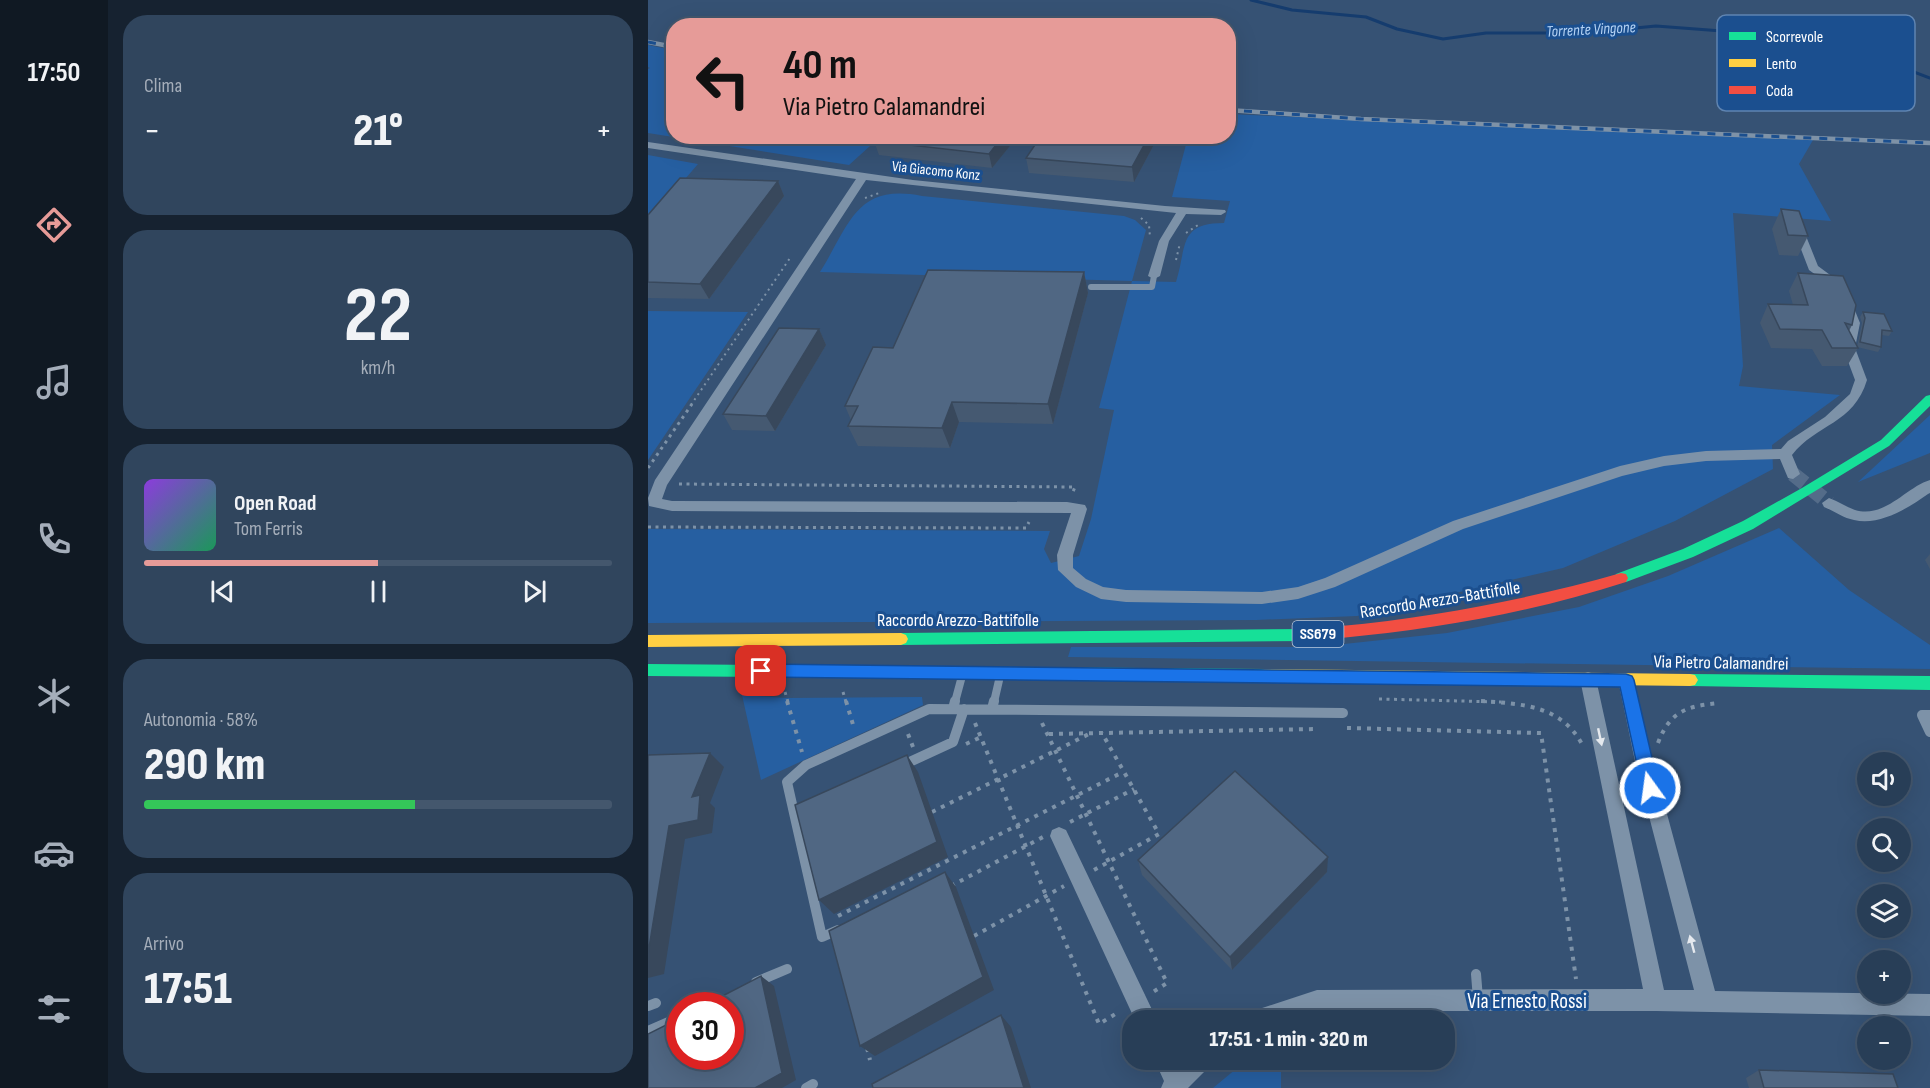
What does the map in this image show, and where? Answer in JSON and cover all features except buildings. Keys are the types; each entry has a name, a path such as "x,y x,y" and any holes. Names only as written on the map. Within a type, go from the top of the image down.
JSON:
{"main road":[{"name":"Raccordo Arezzo-Battifolle","path":"648,640 1307,635 1386,630 1478,616 1556,598 1630,577 1700,549 1766,517 1886,443 1930,399"},
{"name":"Via Pietro Calamandrei","path":"648,670 1930,683"}],"street":[{"name":"Via Giacomo Konz","path":"648,145 862,178 1127,204 1182,212 1221,212"},
{"path":"862,178 660,484 654,502 672,506 1067,507 1080,509 1065,555 1066,570 1081,583 1101,593 1180,598 1262,598 1298,593 1330,583 1458,525 1620,471 1664,461 1706,456 1785,454 1793,444 1830,420 1856,396 1861,380 1849,348 1854,323 1843,295 1839,286 1813,268 1799,231"},
{"path":"1155,276 1164,241 1182,212"},
{"path":"1785,454 1793,474"},
{"path":"1828,502 1855,515 1874,515 1912,500 1927,491"},
{"path":"1588,680 1656,1000"},
{"path":"1626,680 1645,766 1707,1001"},
{"path":"1059,836 1141,1010"},
{"name":"Via Ernesto Rossi","path":"1289,1010 1317,1001 1656,1000 1930,1005"},
{"path":"1169,1070 1174,1085 1190,1070"}],"lane":[{"path":"1091,287 1152,287 1155,276"},
{"path":"953,709 964,672"},
{"path":"992,709 1000,672"},
{"path":"851,923 822,938 787,782 806,765 929,709 1343,713"},
{"path":"897,767 953,742 964,709"},
{"path":"1930,715 1922,715 1930,732"},
{"path":"795,813 805,809"},
{"path":"747,987 787,969"},
{"path":"1476,974 1478,1001"},
{"path":"648,1031 666,1023"}],"path":[{"path":"857,204 885,191"},
{"path":"1155,276 1171,278 1182,236 1196,225 1210,219 1218,219 1221,212"},
{"path":"1140,218 1149,225 1149,239"},
{"path":"648,468 794,251"},
{"path":"685,475 678,485 943,488"},
{"path":"784,690 806,765"},
{"path":"842,690 858,741"},
{"path":"1659,750 1658,742 1668,719 1690,708 1729,703"},
{"path":"903,721 918,758"},
{"path":"974,722 1099,1024 1117,1013"},
{"path":"1042,723 1057,750 1077,797 1167,983 1151,993"},
{"path":"1345,728 1541,733 1576,981"},
{"path":"1049,734 1322,729"},
{"path":"932,812 1090,733"},
{"path":"974,936 1159,834 1102,733"},
{"path":"961,746 981,737"},
{"path":"831,920 1077,797 1123,771"},
{"path":"945,889 955,883"},
{"path":"864,1039 870,1060"}],"shaded area":[{"path":"648,45 666,49 666,136 648,133 648,69 650,68 648,67"},
{"path":"1236,114 1813,140 1799,164 1831,221 1733,213 1743,366 1739,386 1840,395 1772,445 1773,469 1675,521 1563,568 1357,616 1256,620 648,623 648,529 1050,531 1044,549 1051,563 1079,556 1091,519 1114,410 1099,408 1132,281 1176,282 1184,248 1191,232 1209,224 1224,223 1230,201 1172,197 1186,144 1236,144"},
{"path":"717,144 872,144 849,165"},
{"path":"648,155 698,164 648,222"},
{"path":"900,194 1124,216 1135,220 1146,230 1132,281 820,272 848,223 858,211 869,202 882,196"},
{"path":"648,311 748,312 648,460"},
{"path":"1930,415 1930,453 1858,482"},
{"path":"1779,528 1849,590 1930,645 1930,669 1068,657 1071,647 1316,647 1447,633 1579,607 1668,576"},
{"path":"742,695 786,698 922,697 923,705 761,780"},
{"path":"1235,1070 1281,1070 1281,1088 1213,1088"}],"waterway":[{"name":"Torrente Vingone","path":"1251,0 1292,10 1366,17 1397,29 1443,39 1486,33 1584,33 1656,26 1717,31"},
{"name":"Torrente Vingone","path":"1915,72 1930,78"}],"tunnel":[{"path":"1793,474 1829,503"}],"railway":[{"path":"648,42 666,45"},
{"path":"1236,111 1361,119 1930,143"}],"traffic: fast":[{"path":"1621,578 1688,553 1748,525 1807,491 1885,443 1930,399"},
{"path":"901,639 1307,635 1341,632"},
{"path":"648,670 1265,675"},
{"path":"1690,680 1930,683"}],"traffic: slow":[{"path":"648,641 901,639"},
{"path":"1265,675 1690,680"}],"traffic: jam":[{"path":"1341,632 1447,619 1552,597 1621,578"}],"route":[{"path":"761,671 1626,680 1650,788"}]}
